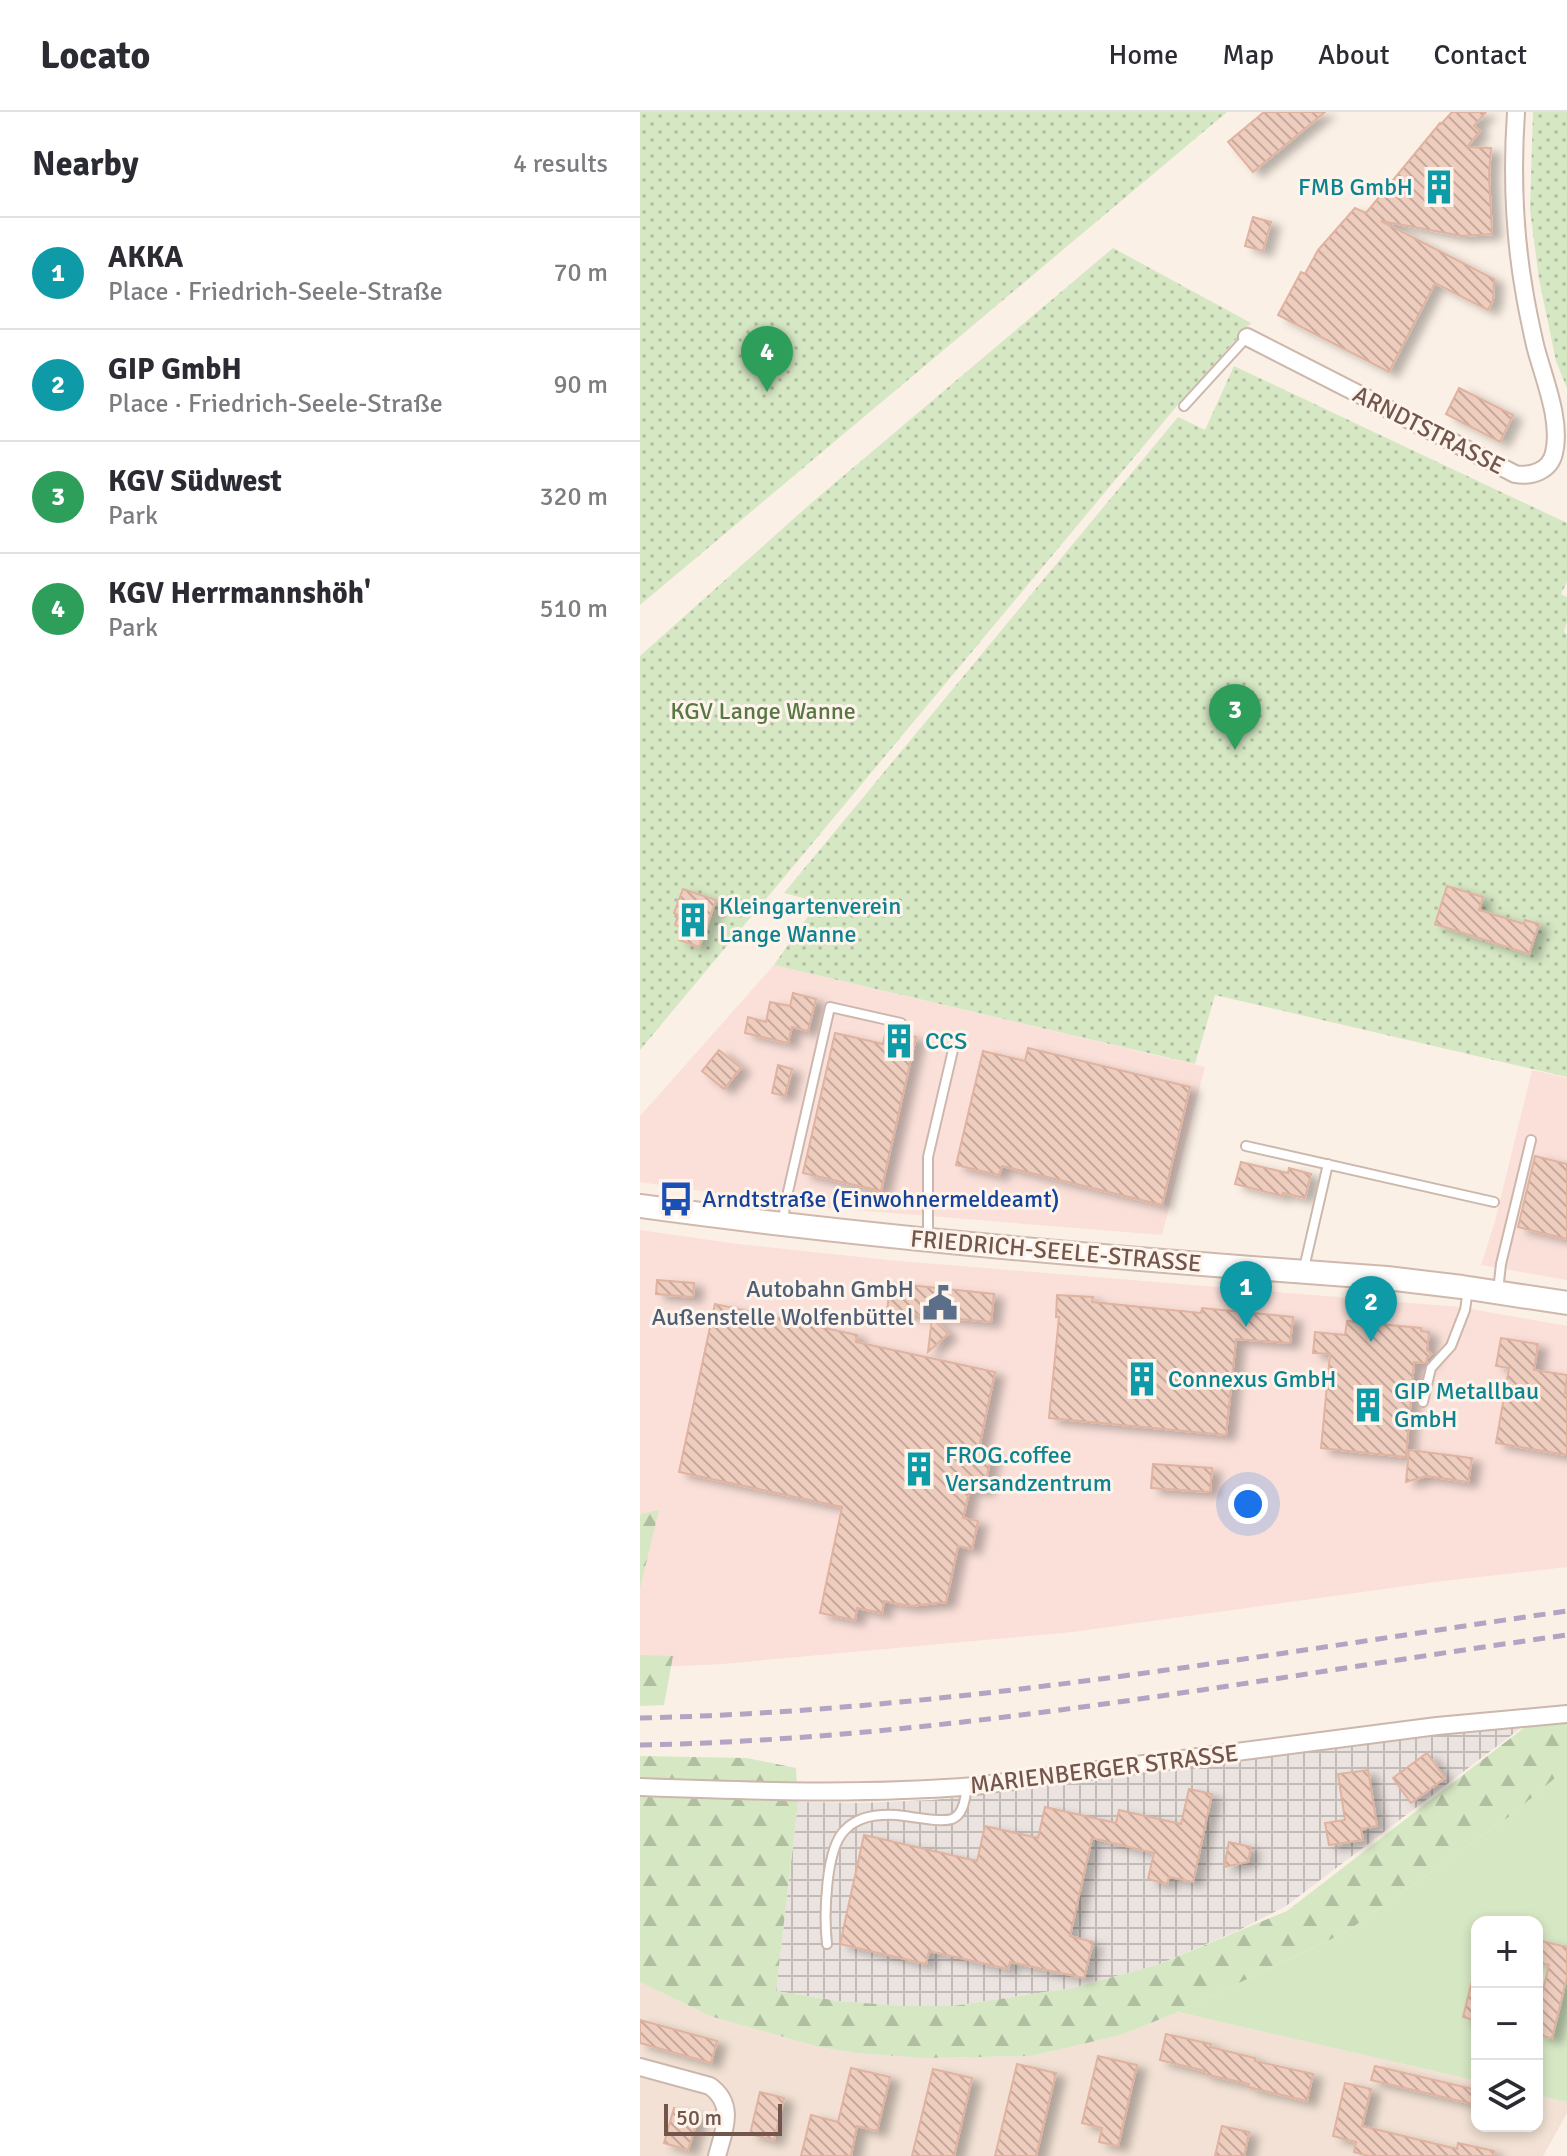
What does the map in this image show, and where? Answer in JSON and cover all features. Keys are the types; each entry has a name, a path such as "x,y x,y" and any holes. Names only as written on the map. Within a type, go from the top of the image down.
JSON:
{"street":[{"name":"ARNDTSTRASSE","path":"1247,337 1515,474 1526,476 1546,467 1553,458 1556,443 1552,407 1535,347 1520,258 1514,190 1516,112"},
{"name":"FRIEDRICH-SEELE-STRASSE","path":"640,1206 928,1240 1387,1278 1567,1303"},
{"name":"MARIENBERGER STRASSE","path":"640,1787 870,1792 967,1786 1437,1726 1567,1714"},
{"path":"640,2067 710,2086 718,2092 725,2105 726,2116 722,2155"}],"lane":[{"path":"1184,406 1247,337"},
{"path":"783,1224 830,1007 901,1023"},
{"path":"928,1240 928,1157 953,1050"},
{"path":"1498,1292 1501,1264 1531,1140"},
{"path":"1246,1146 1494,1202"},
{"path":"1303,1272 1328,1164"},
{"path":"1423,1402 1431,1368 1451,1346 1465,1310 1468,1288"},
{"path":"827,1944 824,1921 828,1879 842,1832 868,1817 893,1815 951,1820 959,1814 964,1804 967,1786"}],"shaded area":[{"path":"774,965 1205,1067 1162,1235 804,1206 640,1182 640,1116"},
{"path":"1532,1070 1567,1078 1567,1280 1481,1265 1495,1221"},
{"path":"640,1230 888,1260 1460,1307 1567,1326 1567,1567 1073,1632 722,1664 640,1668"},
{"path":"1510,1726 1521,1728 1286,1906 1157,1965 1072,1988 953,2006 838,2001 776,1991 798,1802 932,1800 1001,1793"},
{"path":"640,1982 710,2016 819,2047 855,2053 923,2058 1031,2056 1121,2035 1178,2012 1471,2080 1471,2132 1543,2132 1543,2096 1567,2102 1567,2113 1543,2156 640,2156"}],"green space":[{"path":"640,112 1227,112 640,605"},
{"path":"1533,112 1567,112 1567,388 1556,361 1539,279 1530,210"},
{"name":"KGV Lange Wanne","path":"1113,248 1251,323 1181,401 640,1050 640,656 809,505"},
{"path":"1234,366 1567,523 1567,582 1561,594 1567,597 1564,632 1567,634 1567,1077 1215,995 1195,1064 774,965 818,902 784,893 1178,417 1205,430"},
{"path":"659,1510 640,1588 640,1516"},
{"path":"640,1655 673,1656 664,1705 640,1706"},
{"path":"1534,1720 1560,1720 1567,1724 1567,1768 1510,1816 1346,1932 1178,2012 1121,2035 1031,2056 923,2058 855,2053 819,2047 710,2016 640,1982 640,1756 747,1758 796,1768 798,1802 776,1991 838,2001 953,2006 1072,1988 1157,1965 1287,1911"},
{"path":"1567,1768 1567,2102 1543,2096 1543,1916 1471,1916 1471,2080 1178,2012 1346,1932 1510,1816"}],"building":[{"path":"1264,112 1325,112 1253,172 1228,142"},
{"path":"1452,112 1486,112 1474,126 1480,131 1467,147 1491,148 1492,234 1462,236 1381,221 1494,279 1493,300 1488,310 1435,283 1389,372 1278,315 1301,272 1305,274 1318,250 1355,208 1366,213"},
{"path":"1253,217 1271,222 1263,251 1245,246"},
{"path":"1459,388 1513,415 1500,442 1446,414"},
{"path":"1447,886 1483,897 1479,910 1524,924 1525,920 1539,924 1529,954 1435,924"},
{"name":"Kleingartenverein Lange Wanne","path":"683,889 716,900 699,947 679,940 683,928 675,925 678,915 674,913"},
{"path":"793,993 816,999 808,1031 792,1027 788,1043 745,1033 748,1017 766,1022 770,1002 790,1006"},
{"path":"886,1030 916,1037 881,1191 803,1173 835,1033 883,1044"},
{"path":"1028,1048 1190,1087 1162,1205 1002,1166 999,1175 956,1165 983,1051 1025,1061"},
{"path":"719,1050 741,1068 724,1089 702,1071"},
{"path":"778,1065 792,1069 785,1096 772,1093"},
{"path":"1535,1156 1567,1164 1567,1239 1518,1227"},
{"path":"1241,1162 1288,1173 1289,1168 1311,1174 1305,1198 1283,1193 1282,1196 1235,1184"},
{"path":"657,1280 694,1283 693,1297 656,1294"},
{"name":"Autobahn GmbH Außenstelle Wolfenbüttel","path":"890,1283 994,1294 991,1322 887,1312"},
{"name":"Connexus GmbH","path":"1057,1295 1093,1297 1092,1302 1201,1313 1202,1308 1293,1317 1290,1343 1236,1339 1226,1435 1049,1418 1059,1317 1056,1317"},
{"path":"715,1304 857,1335 856,1342 995,1372 979,1448 992,1451 984,1491 970,1488 963,1518 978,1521 972,1549 958,1546 946,1602 910,1606 884,1601 882,1613 857,1608 855,1620 820,1613 842,1507 679,1472"},
{"path":"932,1318 948,1334 928,1352"},
{"name":"GIP Metallbau GmbH","path":"1347,1321 1421,1328 1421,1331 1429,1332 1427,1350 1431,1354 1426,1363 1414,1362 1406,1457 1321,1448 1330,1354 1313,1353 1315,1332 1345,1335"},
{"path":"1501,1338 1538,1344 1534,1370 1567,1375 1567,1455 1496,1443 1509,1368 1496,1366"},
{"path":"1409,1450 1472,1458 1468,1482 1427,1476 1406,1482"},
{"path":"1153,1464 1212,1468 1210,1492 1151,1488"},
{"path":"1427,1753 1445,1778 1411,1803 1393,1778"},
{"path":"1368,1770 1377,1826 1361,1829 1363,1840 1329,1845 1325,1823 1345,1820 1338,1774"},
{"path":"1189,1789 1212,1794 1193,1882 1169,1877 1167,1884 1148,1879 1154,1853 1092,1838 1070,1936 1093,1942 1084,1978 1010,1962 1008,1969 929,1951 926,1964 840,1944 864,1835 977,1861 985,1826 1038,1838 1045,1807 1116,1823 1119,1810 1181,1824"},
{"path":"1229,1842 1251,1847 1248,1862 1224,1867"},
{"path":"1543,1941 1567,1947 1567,1977 1552,2038 1543,2036 1543,1990 1549,1965 1543,1964"},
{"path":"1471,1985 1471,2019 1463,2017"},
{"path":"640,2020 717,2041 711,2063 640,2043"},
{"path":"1166,2034 1211,2044 1210,2047 1255,2058 1255,2061 1313,2074 1307,2101 1160,2060"},
{"path":"1098,2056 1137,2065 1118,2146 1099,2142 1102,2128 1082,2123"},
{"path":"1017,2064 1056,2073 1036,2156 995,2156"},
{"path":"1375,2066 1471,2089 1471,2104 1371,2080"},
{"path":"851,2068 890,2077 877,2131 857,2126 851,2156 801,2156 811,2115 838,2122"},
{"path":"933,2069 972,2078 954,2156 912,2156"},
{"path":"1345,2083 1371,2089 1362,2126 1457,2149 1458,2143 1494,2151 1493,2156 1369,2156 1354,2152 1356,2142 1333,2136"},
{"path":"760,2092 784,2098 774,2140 750,2134"},
{"path":"674,2108 699,2115 688,2150 664,2143"},
{"path":"1222,2126 1249,2132 1244,2156 1215,2156"}],"railway":[{"path":"640,1718 873,1705 989,1693 1567,1611"},
{"path":"640,1745 757,1740 989,1719 1567,1635"}],"place":[{"name":"FMB GmbH","path":"1439,187"},
{"name":"KGV Herrmannshöh'","path":"767,392"},
{"name":"KGV Südwest","path":"1235,750"},
{"name":"Kleingartenverein Lange Wanne","path":"693,920"},
{"name":"CCS","path":"899,1041"},
{"name":"Arndtstraße (Einwohnermeldeamt)","path":"676,1199"},
{"name":"Autobahn GmbH Außenstelle Wolfenbüttel","path":"940,1303"},
{"name":"AKKA","path":"1246,1327"},
{"name":"GIP GmbH","path":"1371,1342"},
{"name":"Connexus GmbH","path":"1142,1379"},
{"name":"GIP Metallbau GmbH","path":"1368,1405"},
{"name":"FROG.coffee Versandzentrum","path":"919,1469"}]}
